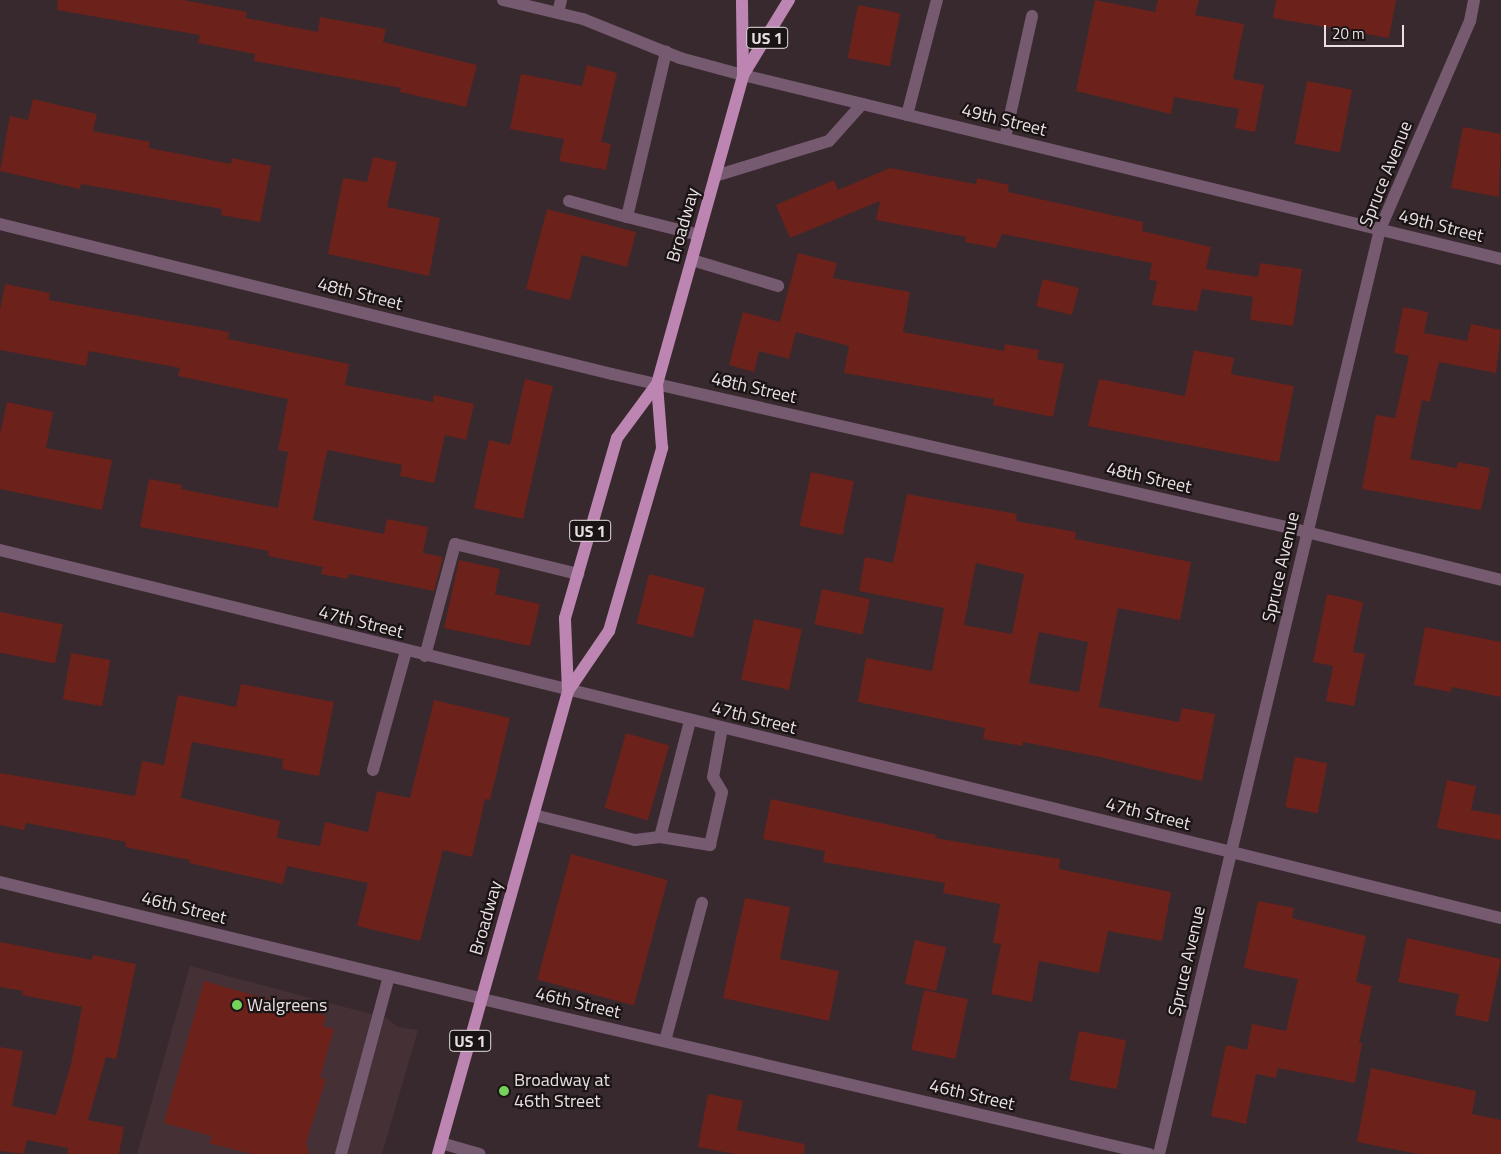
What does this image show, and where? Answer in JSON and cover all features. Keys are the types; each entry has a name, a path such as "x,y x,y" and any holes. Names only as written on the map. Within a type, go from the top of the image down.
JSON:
{"main road":[{"name":"Broadway","path":"742,0 743,75"},
{"name":"Broadway","path":"568,691 609,631 657,466 662,448 657,384 743,75 789,0"},
{"name":"Broadway","path":"439,1148 568,691 565,618 617,438 657,384"}],"street":[{"name":"49th Street","path":"503,0 583,19 666,52 743,75 1501,259"},
{"path":"558,13 561,0"},
{"path":"907,115 937,0"},
{"name":"Spruce Avenue","path":"1159,1154 1380,229 1470,21 1474,0"},
{"path":"1005,138 1032,16"},
{"path":"627,217 666,52"},
{"path":"715,176 829,141 862,104"},
{"path":"569,201 698,235"},
{"name":"48th Street","path":"0,224 657,384 1307,532 1501,580"},
{"path":"692,260 778,286"},
{"path":"425,656 455,544 578,574"},
{"name":"47th Street","path":"0,550 690,721 1501,918"},
{"path":"373,770 406,651"},
{"path":"660,837 690,721"},
{"path":"534,814 635,840 660,837 710,845 722,792 713,777 722,728"},
{"name":"46th Street","path":"0,882 482,999 1149,1154"},
{"path":"665,1041 702,903"},
{"path":"342,1154 389,976"},
{"path":"439,1148 479,1154"}],"shaded area":[{"path":"190,966 386,1018 398,1027 418,1030 382,1154 137,1154"}],"building":[{"path":"58,0 183,0 247,12 246,18 318,32 320,17 386,29 383,42 477,65 466,107 400,92 401,88 254,61 255,54 198,43 200,35 57,10"},
{"path":"1095,0 1155,12 1158,0 1199,0 1195,15 1244,24 1233,79 1264,85 1255,132 1235,128 1239,109 1174,97 1171,114 1076,91"},
{"path":"1276,0 1396,0 1389,38 1273,18"},
{"path":"858,5 900,13 890,66 848,58"},
{"path":"587,65 617,73 601,142 611,144 606,170 559,161 564,139 510,129 521,74 582,86"},
{"path":"1307,81 1352,90 1340,153 1295,144"},
{"path":"33,99 97,114 93,131 150,142 149,148 231,164 232,158 271,166 260,222 221,215 222,209 81,184 80,189 0,171 10,116 28,120"},
{"path":"1463,127 1501,134 1499,197 1451,188"},
{"path":"373,157 397,162 387,207 440,218 429,276 328,254 343,178 367,182"},
{"path":"890,168 976,184 977,178 1009,185 1008,192 1143,222 1142,231 1211,247 1206,269 1258,277 1260,263 1302,269 1293,326 1250,320 1253,297 1202,289 1197,311 1152,305 1157,281 1149,280 1152,263 1002,234 996,248 965,242 966,237 876,220 880,201 790,238 776,205 834,180 838,190"},
{"path":"547,209 636,232 627,267 582,255 570,300 526,289"},
{"path":"798,253 837,263 833,278 910,292 903,332 1004,351 1005,344 1039,350 1037,359 1064,364 1053,417 993,405 994,399 844,373 849,346 796,332 789,359 759,351 754,372 729,365 743,312 780,322"},
{"path":"1043,279 1079,288 1072,315 1036,306"},
{"path":"5,284 50,293 49,300 229,332 228,339 349,364 345,385 433,402 434,395 474,404 466,440 445,435 434,483 400,476 402,465 328,450 325,460 313,520 384,534 387,519 428,527 423,553 443,557 434,591 349,574 348,579 321,574 323,567 268,556 269,551 140,527 149,479 182,485 181,489 278,508 288,452 278,450 288,399 178,376 180,368 89,351 86,366 0,350 0,310"},
{"path":"1403,307 1428,312 1424,333 1467,341 1471,324 1501,330 1496,373 1439,362 1430,402 1422,400 1410,459 1457,468 1458,462 1490,468 1481,510 1362,489 1376,415 1395,418 1409,356 1394,353"},
{"path":"1194,350 1234,358 1231,374 1294,386 1279,462 1088,426 1099,379 1185,396"},
{"path":"525,379 553,386 523,519 474,508 489,440 510,445"},
{"path":"7,402 53,412 46,448 112,460 102,510 0,489 0,434"},
{"path":"811,472 854,481 843,535 800,526"},
{"path":"907,494 1017,514 1016,521 1076,532 1075,539 1191,562 1180,620 1118,608 1099,707 1179,722 1182,708 1215,714 1202,781 1100,757 1023,742 1022,746 983,739 985,728 858,702 866,658 932,671 944,608 859,591 865,557 893,563","holes":["976,563 1024,574 1012,634 964,625","1039,632 1088,642 1079,692 1029,683"]},
{"path":"459,560 500,569 495,594 540,604 530,646 444,628"},
{"path":"649,574 705,588 693,638 637,623"},
{"path":"822,589 870,599 862,634 815,624"},
{"path":"1327,594 1363,602 1353,652 1365,654 1354,706 1326,701 1333,666 1313,662"},
{"path":"0,612 63,624 55,663 0,653"},
{"path":"754,619 802,629 789,690 741,680"},
{"path":"1425,627 1501,642 1501,697 1452,687 1451,692 1414,685"},
{"path":"71,653 110,660 102,706 63,699"},
{"path":"241,684 334,702 319,776 282,769 283,759 192,742 181,798 280,821 277,838 320,846 325,822 368,832 377,791 410,798 434,700 510,718 490,800 485,799 472,857 443,850 420,941 357,926 368,883 287,866 283,884 189,863 190,860 125,847 126,842 26,823 24,830 0,825 0,773 135,796 142,761 164,765 178,695 236,707"},
{"path":"626,733 669,745 648,820 605,808"},
{"path":"1295,757 1327,763 1318,813 1285,807"},
{"path":"1447,780 1476,786 1471,810 1501,815 1501,840 1437,828"},
{"path":"771,799 936,835 935,838 1060,859 1059,869 1171,892 1162,941 1108,931 1099,973 1039,961 1032,1002 991,994 1001,944 993,943 1000,904 943,893 945,883 823,862 825,851 763,839"},
{"path":"571,854 668,880 634,1005 537,980"},
{"path":"745,898 790,907 780,959 839,971 829,1021 723,998"},
{"path":"1258,901 1294,908 1292,918 1366,936 1356,982 1372,986 1359,1043 1362,1043 1355,1083 1278,1068 1276,1078 1256,1074 1246,1124 1211,1116 1226,1045 1247,1050 1252,1024 1286,1031 1298,979 1244,968"},
{"path":"1407,938 1501,959 1488,1022 1455,1015 1459,994 1398,982"},
{"path":"915,940 946,947 936,991 905,984"},
{"path":"0,942 92,960 93,955 136,964 116,1059 106,1057 88,1120 124,1127 119,1154 67,1154 68,1148 27,1140 24,1154 0,1151 0,1047 23,1051 12,1106 56,1115 71,1064 82,1007 22,995 23,991 0,987"},
{"name":"Walgreens","path":"204,981 326,1016 323,1026 334,1029 320,1078 326,1079 306,1143 309,1154 252,1154 209,1143 212,1136 164,1123"},
{"path":"924,990 968,999 955,1059 911,1050"},
{"path":"1079,1031 1126,1040 1117,1089 1069,1080"},
{"path":"1371,1068 1476,1091 1472,1114 1501,1120 1501,1154 1418,1154 1357,1142"},
{"path":"708,1094 743,1101 737,1130 805,1144 804,1154 735,1154 698,1147"}],"place":[{"name":"Walgreens","path":"237,1005"},
{"name":"Broadway at 46th Street","path":"504,1091"}]}
